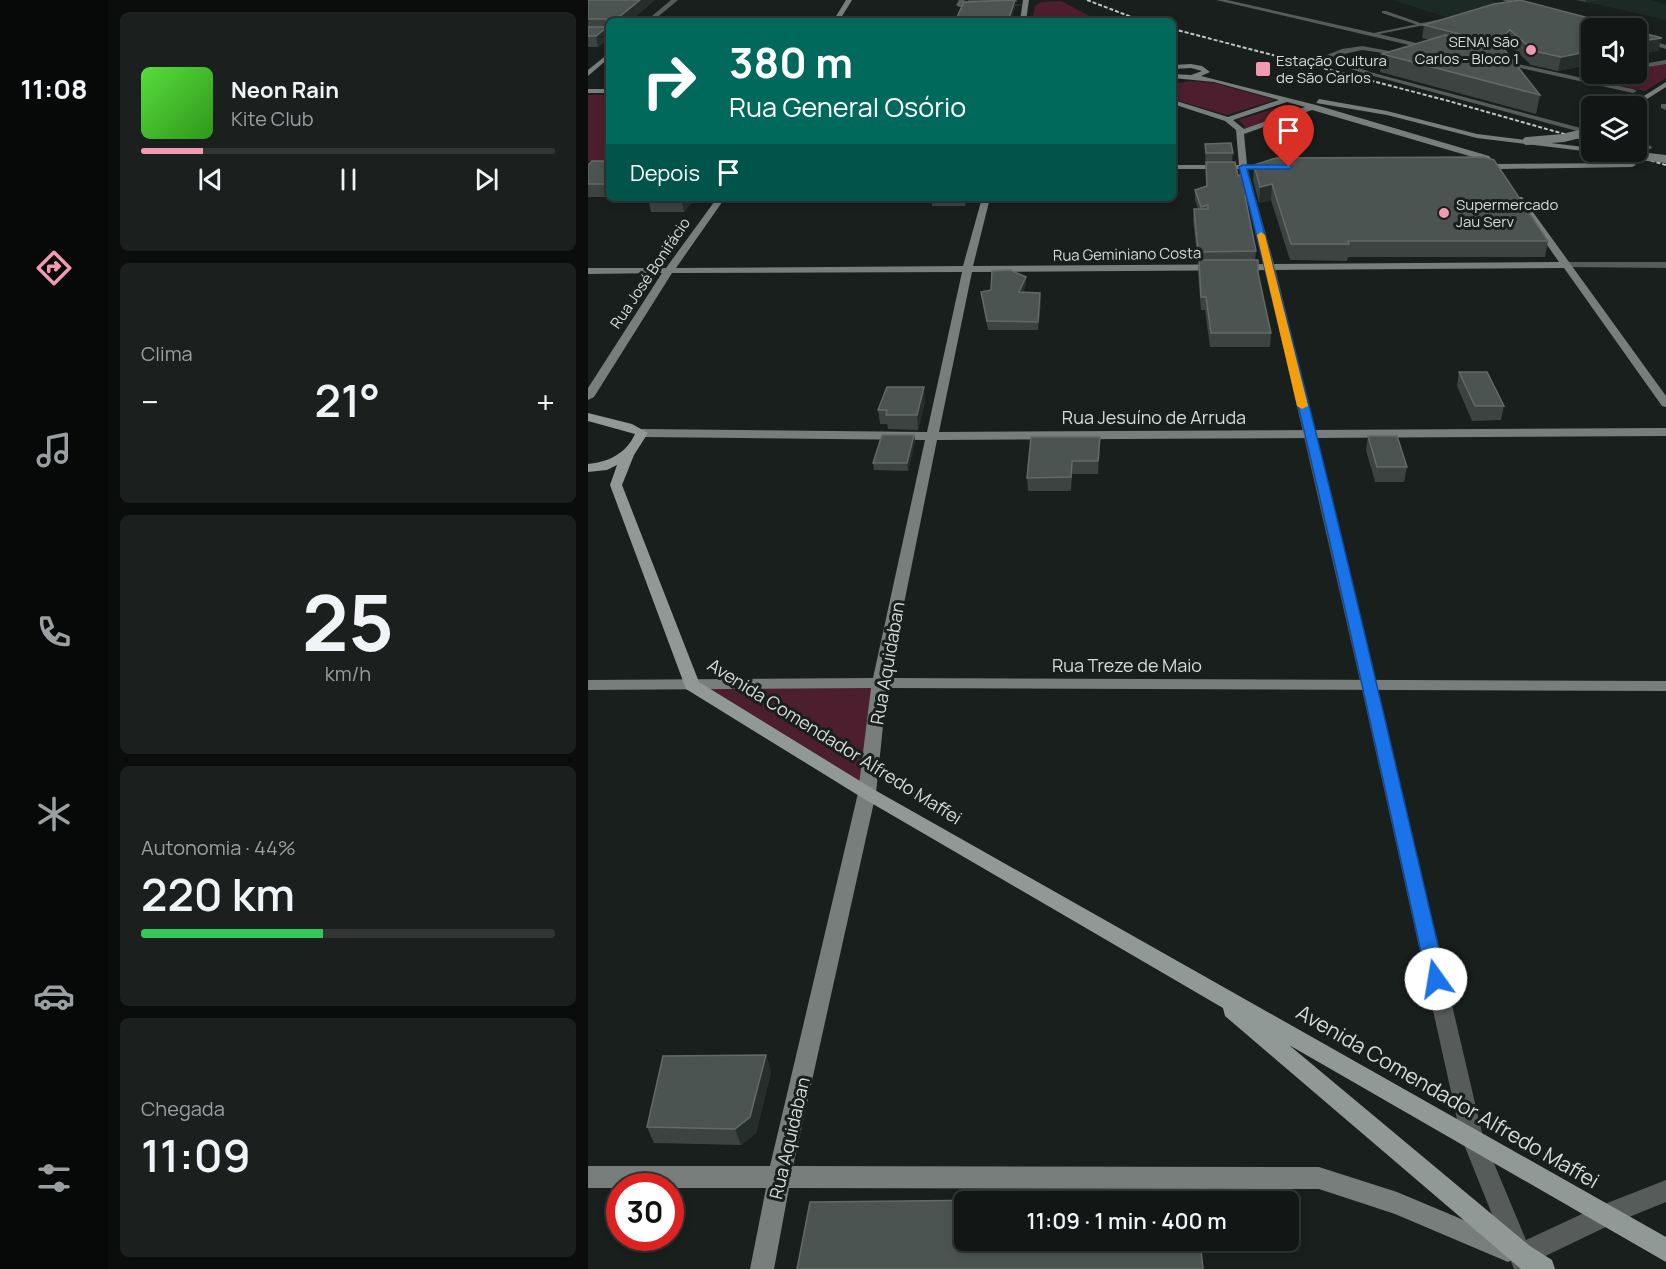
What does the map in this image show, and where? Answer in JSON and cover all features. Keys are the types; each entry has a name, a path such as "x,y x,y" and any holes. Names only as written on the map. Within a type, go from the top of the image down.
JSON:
{"main road":[{"path":"588,417 596,421 628,425 642,433 638,442 627,454 607,466 588,469"},
{"path":"588,469 616,485 627,454"},
{"name":"Avenida Comendador Alfredo Maffei","path":"616,485 692,685 867,793 1666,1250"},
{"name":"Avenida Comendador Alfredo Maffei","path":"1204,987 1524,1262 1543,1269"}],"street":[{"path":"653,18 675,0"},
{"path":"838,18 849,0"},
{"path":"962,0 959,5 1026,3 1024,18"},
{"path":"1219,0 1447,51"},
{"path":"1505,0 1538,9"},
{"path":"1510,9 1527,6"},
{"path":"1384,12 1423,24"},
{"path":"1368,34 1456,19"},
{"path":"1647,41 1666,47"},
{"path":"1397,53 1373,48 1357,48 1340,50 1327,56 1332,61 1368,73 1581,129"},
{"path":"588,74 606,59"},
{"path":"1492,61 1633,90"},
{"path":"1647,65 1666,62"},
{"path":"1176,66 1199,67 1327,103 1387,113 1456,132 1581,148"},
{"path":"1176,78 1203,75 1206,70"},
{"path":"1189,77 1215,80 1486,158 1502,176"},
{"path":"1572,78 1581,77"},
{"path":"1647,96 1666,84"},
{"path":"588,91 606,91"},
{"path":"1228,119 1287,100"},
{"path":"1176,103 1228,119 1240,129 1243,167 1270,267 1370,685 1472,1137 1524,1262"},
{"path":"1239,133 1311,108 1327,106 1371,110"},
{"path":"1527,141 1581,134"},
{"path":"1647,157 1666,159"},
{"path":"1483,167 1632,165"},
{"path":"1176,167 1277,167"},
{"path":"1509,186 1666,404"},
{"name":"Rua José Bonifácio","path":"588,397 669,270 719,201"},
{"name":"Rua Aquidaban","path":"762,1269 779,1178 867,793 880,683 967,270 985,201"},
{"name":"Rua Geminiano Costa","path":"588,271 1666,265"},
{"name":"Rua Jesuíno de Arruda","path":"642,433 933,436 1666,432"},
{"name":"Rua Treze de Maio","path":"588,685 880,683 1666,686"},
{"path":"588,1177 1319,1179 1397,1203 1524,1262"},
{"path":"1524,1262 1605,1215 1666,1191"}],"shaded area":[{"path":"1392,0 1489,0 1509,5 1446,17"},
{"path":"1650,0 1666,4 1666,20 1586,2"},
{"path":"1061,1 1093,18 1033,18 1035,6 1041,2"},
{"path":"1666,63 1666,78 1645,91 1613,84 1647,84 1647,66"},
{"path":"1190,81 1214,83 1275,100 1227,115 1176,100 1176,83"},
{"path":"588,95 606,95 606,161 588,161"},
{"path":"1285,105 1302,109 1244,129 1245,126 1238,120"},
{"path":"880,683 867,793 692,685"}],"building":[{"path":"588,0 640,0 618,18 588,19"},
{"path":"1015,0 1009,18 956,18 964,2"},
{"path":"1520,0 1589,18 1581,18 1581,53 1561,57 1534,51 1510,30 1495,43 1424,25 1494,4"},
{"path":"588,27 606,27 596,36 588,36"},
{"path":"1647,34 1662,38 1647,40"},
{"path":"1445,35 1503,48 1540,95 1382,54"},
{"path":"1231,143 1233,153 1206,153 1205,144"},
{"path":"1483,157 1494,160 1548,241 1348,241 1349,244 1291,244 1272,184 1260,187 1254,165 1276,158"},
{"path":"592,161 606,161 606,184 588,184 588,165"},
{"path":"1206,162 1235,162 1238,176 1243,174 1256,251 1198,252 1194,209 1208,209 1208,205 1201,207 1195,190 1207,186"},
{"path":"1199,260 1258,260 1258,273 1271,333 1211,333 1206,297 1201,297"},
{"path":"1010,270 1026,277 1019,292 1040,293 1038,322 987,321 981,292 991,290 992,271"},
{"path":"1459,372 1487,372 1504,406 1475,406"},
{"path":"887,387 924,387 917,415 886,415 887,410 878,410"},
{"path":"882,435 914,435 907,463 873,463"},
{"path":"1368,436 1397,436 1407,467 1377,467"},
{"path":"1031,437 1100,437 1098,461 1072,461 1071,477 1027,478"},
{"path":"766,1055 750,1117 735,1129 647,1127 663,1056"},
{"path":"954,1201 954,1251 1201,1251 1203,1269 797,1269 810,1202"}],"railway":[{"path":"1087,0 1134,18"},
{"path":"1176,30 1445,100 1581,139"},
{"path":"1647,159 1666,165"}],"slow traffic":[{"path":"1261,235 1302,406"}],"place":[{"name":"SENAI São Carlos - Bloco 1","path":"1531,50"},
{"name":"Estação Cultura de São Carlos","path":"1263,69"},
{"name":"Supermercado Jau Serv","path":"1444,213"}],"route":[{"path":"1289,167 1243,167 1270,267 1370,685 1436,979"}]}
